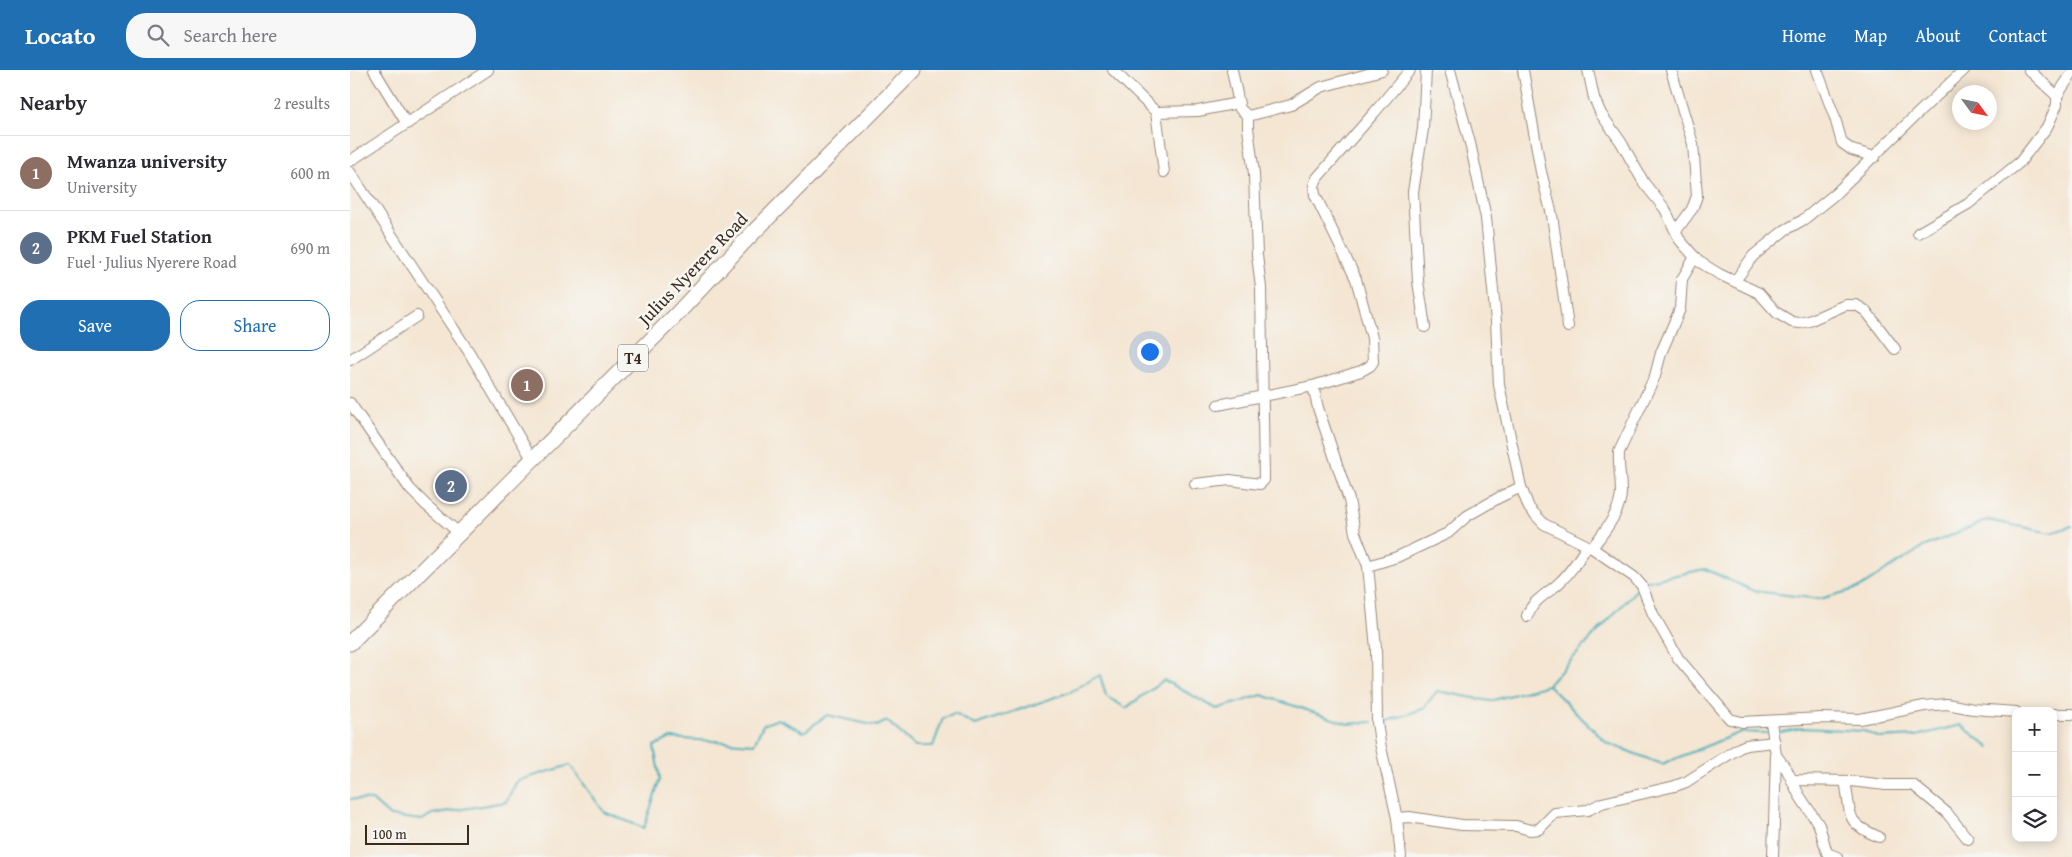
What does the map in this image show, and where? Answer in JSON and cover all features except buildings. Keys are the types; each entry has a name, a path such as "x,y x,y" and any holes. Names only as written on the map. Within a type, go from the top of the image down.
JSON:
{"highway":[{"name":"Julius Nyerere Road","path":"350,643 458,532 675,316 744,242 914,70"}],"street":[{"path":"374,70 407,124"},
{"path":"350,161 488,70"},
{"path":"1112,70 1156,112 1164,172"},
{"path":"1232,70 1238,103 1244,114 1248,116 1291,106 1304,99 1311,92 1342,75 1382,70"},
{"path":"1218,405 1313,386 1361,370 1370,366 1373,362 1372,338 1356,279 1315,195 1314,186 1317,178 1326,166 1410,70"},
{"path":"1425,327 1418,281 1413,192 1423,129 1426,70"},
{"path":"1450,70 1470,143 1486,218 1496,321 1499,385 1521,487 1529,508 1544,524 1625,568 1634,577 1642,586 1653,614 1678,658 1730,719 1742,722 1821,718 1860,719 1924,706 1947,704 1973,709 2012,712"},
{"path":"1523,70 1534,139 1552,215 1568,327"},
{"path":"1588,70 1594,98 1601,114 1621,142 1644,183 1665,208 1685,247 1695,257 1719,274 1759,293 1777,313 1792,322 1809,321 1845,305 1856,305 1866,310 1895,349"},
{"path":"1671,70 1693,144 1697,196 1692,208 1676,231"},
{"path":"1817,70 1842,143 1852,150 1875,157"},
{"path":"1735,281 1753,256 1785,230 1803,220 1825,203 1964,70"},
{"path":"2029,70 2057,96"},
{"path":"1918,233 1968,204 2020,162 2047,127 2057,105 2057,96 2072,72"},
{"path":"1156,112 1198,111 1238,103"},
{"path":"1195,484 1230,480 1258,484 1263,482 1265,443 1261,288 1257,255 1254,174 1248,116"},
{"path":"350,172 469,352 532,459"},
{"path":"1527,616 1530,607 1560,583 1572,569 1612,517 1619,503 1621,493 1618,464 1619,452 1655,376 1661,353 1680,309 1682,279 1695,257"},
{"path":"350,360 417,316"},
{"path":"1313,386 1318,408 1349,500 1355,533 1368,566 1376,648 1378,729 1402,855"},
{"path":"350,403 410,489 431,510 458,532"},
{"path":"1368,566 1397,557 1448,534 1468,516 1521,487"},
{"path":"2057,714 2072,714"},
{"path":"1771,722 1776,755 1773,857"},
{"path":"1396,818 1409,817 1462,824 1516,826 1530,830 1539,829 1555,813 1588,810 1602,803 1681,784 1739,748 1746,745 1775,742"},
{"path":"1776,755 1819,825 1827,853 1837,857"},
{"path":"1792,780 1845,781 1917,787 1947,813 1968,839"},
{"path":"1845,781 1850,814 1853,821 1861,829 1879,837"}],"waterway":[{"path":"1648,581 1705,569 1754,591 1820,599 1859,588 1923,547 1988,520 2051,533 2072,526"},
{"path":"1548,685 1637,589"},
{"path":"350,799 372,800 390,816 422,820 432,814 506,802 517,781 570,765 604,812 644,828 660,779 654,746 671,738 754,744 763,725 778,719 804,732 827,715 877,726 887,721 915,746 933,746 943,718 955,714 975,725 1070,692 1100,675 1106,696 1126,708 1164,680 1217,709 1262,695 1348,724 1372,722"},
{"path":"1384,722 1423,709 1437,691 1490,701 1548,685 1607,743 1662,764 1741,732 1768,733"},
{"path":"1776,733 1802,728 1864,731 1880,738 1916,736 1961,725 1990,748"}],"place":[{"name":"Mwanza university","path":"527,385"},
{"name":"PKM Fuel Station","path":"451,486"}]}
